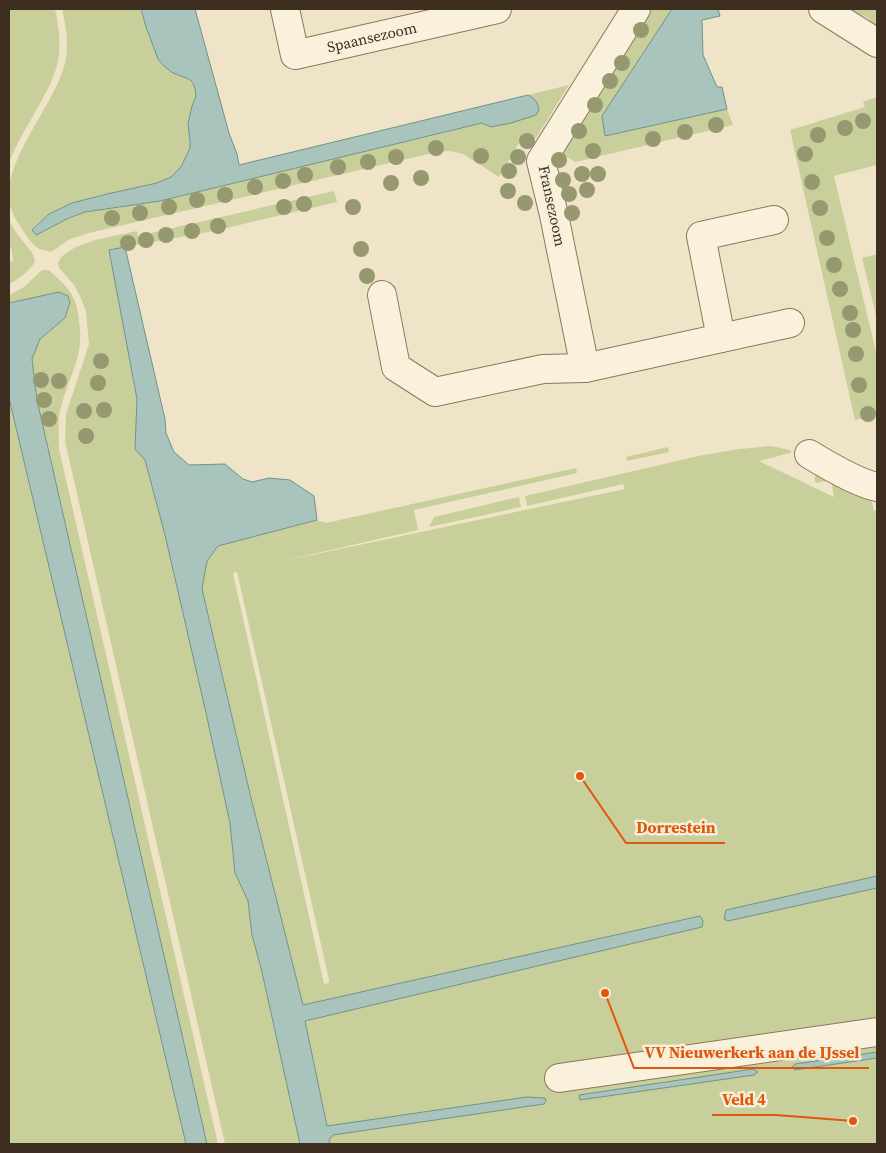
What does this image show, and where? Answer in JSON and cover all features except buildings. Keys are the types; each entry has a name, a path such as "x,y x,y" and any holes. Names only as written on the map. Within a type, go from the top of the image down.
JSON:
{"street":[{"name":"Spaansezoom","path":"285,9 296,55 497,9"},
{"path":"823,9 877,42"},
{"name":"Fransezoom","path":"585,368 541,161 628,12"},
{"path":"721,338 700,236 774,220"},
{"path":"382,296 396,367 435,392 543,369 585,368 790,323"},
{"path":"808,454 825,464 877,487"},
{"path":"559,1078 877,1032"}],"green space":[{"path":"9,9 55,9 60,42 58,61 51,82 9,162"},
{"path":"62,9 141,9 146,27 164,66 173,73 189,79 193,83 196,96 188,124 190,148 181,167 171,177 157,183 72,203 49,214 32,230 36,235 85,212 160,201 482,123 491,127 539,110 536,101 528,95 569,85 536,138 525,133 499,177 463,154 450,151 437,152 89,233 70,239 51,252 37,248 20,226 10,205 9,187 20,154 56,87 65,65 67,41"},
{"path":"647,9 672,9 602,116 605,136 727,109 733,125 575,162 558,151"},
{"path":"849,9 877,9 877,26 869,21 869,19"},
{"path":"877,97 877,165 834,176 877,356 877,415 855,420 790,130 865,107 863,102"},
{"path":"334,191 337,202 214,231 109,250 137,399 135,449 145,459 165,535 230,823 235,873 248,901 252,935 300,1144 225,1144 65,441 66,414 89,344 86,312 81,298 74,285 59,268 58,263 61,257 74,248 95,240 137,231 138,236"},
{"path":"9,221 33,254 35,262 30,269 9,284 9,263 13,260 11,247 9,248"},
{"path":"877,254 877,320 862,258"},
{"path":"42,270 49,270 66,286 74,299 77,309 80,344 60,412 59,449 218,1144 207,1144 37,400 32,359 40,339 65,318 59,292 9,303 9,295 24,287"},
{"path":"9,398 186,1144 9,1144"},
{"path":"771,446 790,450 790,453 759,461 834,497 831,480 815,482 815,476 821,472 870,494 874,511 877,510 877,1144 330,1144 329,1140 333,1135 334,1125 327,1126 305,1020 333,999 303,1005 251,798 202,589 207,561 218,546 317,520 326,523 576,468 577,473 414,510 418,530 278,562 625,489 623,484 527,506 525,496 703,455","holes":["237,572 329,983 324,984 233,573"]},
{"path":"668,447 669,452 627,461 626,457"},
{"path":"519,497 521,507 429,527 434,517"}],"water":[{"path":"141,9 195,9 239,165 528,95 536,101 539,110 536,115 511,123 491,127 482,123 160,201 85,212 36,235 32,230 49,214 72,203 157,183 171,177 181,167 190,148 188,124 196,96 193,83 189,79 173,73 158,59"},
{"path":"672,9 718,9 720,16 702,20 703,55 717,87 722,87 727,109 605,136 602,116"},
{"path":"125,247 165,419 166,433 174,452 189,465 225,464 243,479 252,482 269,478 290,480 314,496 317,520 218,546 207,561 202,589 251,798 303,1005 700,916 703,921 702,927 305,1021 327,1126 527,1097 545,1098 544,1104 333,1135 329,1140 330,1144 300,1144 252,935 248,901 235,873 230,823 165,535 145,460 135,449 137,399 109,250"},
{"path":"59,292 68,296 70,302 65,318 40,339 32,359 37,400 207,1144 186,1144 9,398 9,303"},
{"path":"877,876 877,888 728,921 724,919 726,910"},
{"path":"877,1052 877,1058 795,1070 792,1067 795,1064"},
{"path":"753,1069 758,1072 754,1075 580,1100 579,1095"}],"place":[{"name":"Dorrestein","path":"580,776"},
{"name":"VV Nieuwerkerk aan de IJssel","path":"605,993"},
{"name":"Veld 4","path":"853,1121"}]}
